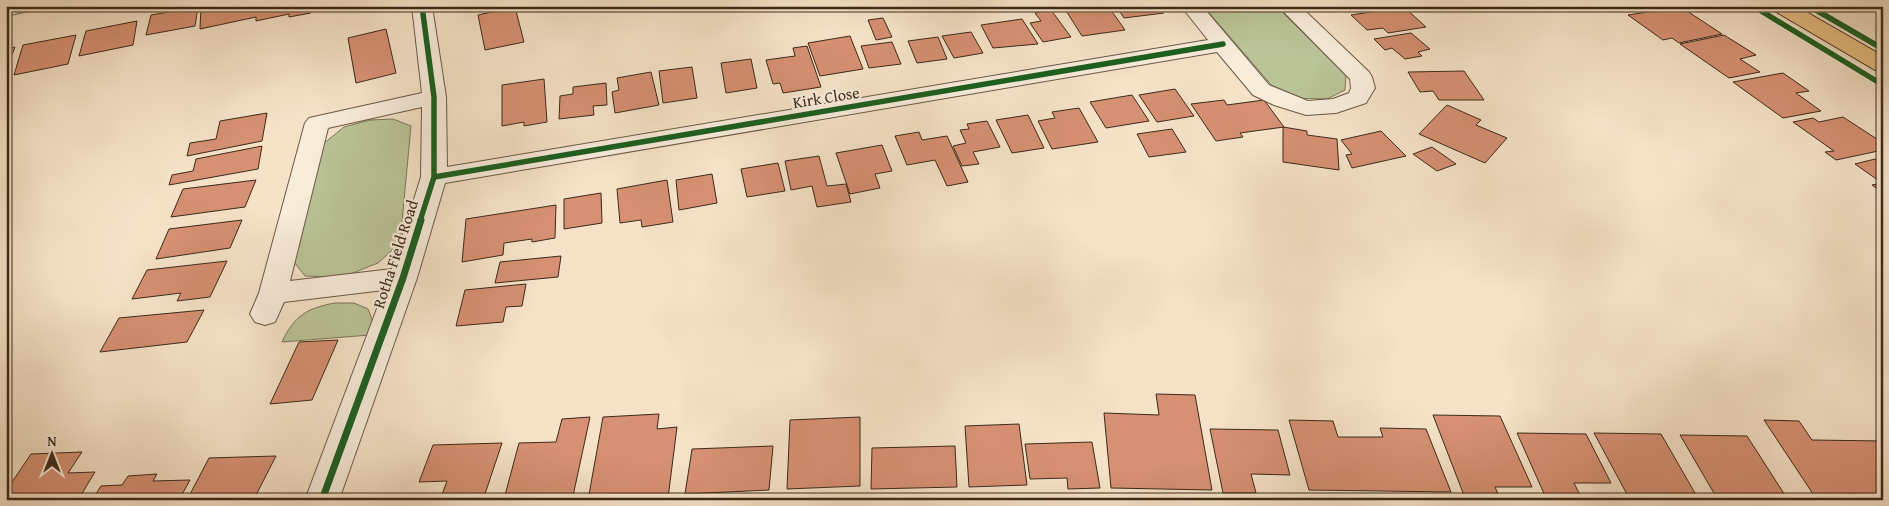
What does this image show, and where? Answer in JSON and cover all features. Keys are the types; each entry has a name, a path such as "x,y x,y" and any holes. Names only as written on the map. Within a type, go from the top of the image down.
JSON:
{"main road":[{"path":"1780,6 1883,65"}],"street":[{"path":"6,10 26,6"},
{"name":"Rotha Field Road","path":"322,500 403,278 434,176 434,97 422,6"},
{"path":"1191,6 1261,90 1306,108 1336,106 1358,98 1363,88 1361,76 1288,6"},
{"name":"Kirk Close","path":"434,176 1223,44"},
{"name":"Rotha Field Road","path":"403,278 269,303 315,116 434,97"}],"green space":[{"path":"1203,6 1276,6 1346,75 1345,90 1327,99 1294,98 1274,88"},
{"path":"393,119 411,126 400,243 378,263 343,277 305,276 294,262 323,144 344,127 370,120"},
{"path":"335,303 354,303 368,309 372,319 370,335 282,342 291,326 302,315"}],"building":[{"path":"201,6 311,6 311,13 289,17 289,14 256,21 256,17 200,29"},
{"path":"1085,6 1108,6 1125,30 1082,36 1065,9"},
{"path":"1116,6 1159,6 1164,13 1124,18"},
{"path":"1610,6 1647,6 1620,12"},
{"path":"198,7 195,26 146,35 151,15"},
{"path":"515,7 524,42 485,50 478,15"},
{"path":"1404,7 1426,27 1388,33 1383,28 1367,30 1351,15"},
{"path":"1681,7 1722,34 1679,43 1672,38 1663,40 1628,15"},
{"path":"1051,10 1071,37 1043,42 1030,23 1041,21 1035,13"},
{"path":"883,18 892,37 876,40 868,20"},
{"path":"1022,19 1038,44 993,48 981,25"},
{"path":"137,21 133,45 79,56 86,31"},
{"path":"386,29 396,73 356,83 348,38"},
{"path":"971,32 983,53 954,58 942,36"},
{"path":"1411,33 1430,49 1418,52 1422,56 1405,59 1392,48 1385,50 1374,39"},
{"path":"76,35 68,64 14,75 23,45"},
{"path":"1724,35 1756,55 1740,59 1760,72 1729,78 1680,44"},
{"path":"850,36 863,69 820,76 808,43"},
{"path":"938,37 947,59 917,63 908,41"},
{"path":"892,42 901,64 869,68 861,46"},
{"path":"807,46 821,87 783,93 780,83 773,84 766,60 795,56 793,48"},
{"path":"15,47 6,71 6,49"},
{"path":"751,59 757,88 726,93 721,63"},
{"path":"692,67 697,98 663,103 659,71"},
{"path":"1464,71 1484,100 1439,100 1433,91 1420,92 1408,72"},
{"path":"651,72 659,105 615,113 612,92 619,90 617,78"},
{"path":"1783,73 1809,91 1796,93 1821,111 1783,118 1733,82"},
{"path":"544,79 547,122 524,126 524,122 502,126 502,85"},
{"path":"606,83 607,105 593,106 594,115 559,119 560,96 573,94 573,87"},
{"path":"1175,89 1194,116 1157,122 1139,95"},
{"path":"1132,95 1149,121 1106,128 1090,102"},
{"path":"1224,100 1227,105 1264,100 1284,127 1240,133 1243,137 1216,141 1191,104"},
{"path":"1447,105 1481,120 1476,125 1507,138 1485,163 1419,134"},
{"path":"1079,108 1098,142 1052,149 1038,121 1055,118 1052,112"},
{"path":"267,113 262,141 187,156 190,143 216,139 220,121"},
{"path":"1028,115 1044,148 1012,153 996,120"},
{"path":"1843,117 1883,143 1883,150 1836,160 1825,152 1834,151 1793,122 1813,118 1819,122"},
{"path":"987,121 1000,147 973,152 979,164 962,166 953,146 966,143 960,130 969,129 967,124"},
{"path":"1283,127 1307,131 1307,135 1337,139 1339,170 1283,162"},
{"path":"1172,129 1186,152 1149,157 1137,134"},
{"path":"1381,131 1406,156 1352,168 1346,155 1352,154 1341,140"},
{"path":"919,132 922,140 947,136 968,182 947,186 935,160 907,165 895,136"},
{"path":"882,145 892,171 875,174 880,188 850,194 836,153"},
{"path":"262,146 258,169 169,185 172,175 193,171 196,159"},
{"path":"1432,147 1456,164 1437,171 1413,154"},
{"path":"819,156 827,186 846,184 851,202 817,207 812,186 791,190 785,161"},
{"path":"1875,159 1883,164 1883,193 1872,185 1882,183 1855,164"},
{"path":"778,163 785,191 747,197 741,169"},
{"path":"712,174 717,203 679,210 676,180"},
{"path":"256,180 245,207 171,217 183,189"},
{"path":"667,180 673,222 642,227 641,220 620,223 617,189"},
{"path":"601,193 602,223 564,229 564,199"},
{"path":"556,205 555,238 532,242 532,239 504,243 503,255 462,262 466,219"},
{"path":"242,220 230,248 156,259 169,229"},
{"path":"561,256 558,277 495,283 500,262"},
{"path":"227,261 210,297 177,301 181,293 132,299 147,270"},
{"path":"526,284 522,306 506,307 503,322 456,326 465,290"},
{"path":"204,310 187,342 100,352 119,318"},
{"path":"338,340 312,400 270,404 299,342"},
{"path":"1156,394 1195,395 1212,490 1111,488 1104,413 1159,415"},
{"path":"659,414 657,429 677,427 668,498 588,500 603,417"},
{"path":"1433,415 1500,416 1532,487 1495,487 1500,498 1465,498"},
{"path":"590,417 573,496 504,499 519,443 556,442 562,419"},
{"path":"860,417 860,486 787,489 790,420"},
{"path":"1289,420 1333,421 1338,437 1383,437 1380,428 1426,429 1451,492 1309,490"},
{"path":"1764,420 1799,421 1812,440 1883,441 1883,495 1847,494 1851,500 1817,500"},
{"path":"1019,424 1027,485 969,487 965,426"},
{"path":"1210,429 1278,430 1290,475 1251,474 1256,493 1223,493"},
{"path":"1517,433 1586,434 1611,483 1574,483 1582,499 1546,498"},
{"path":"1594,433 1661,434 1699,500 1629,498"},
{"path":"1680,435 1747,436 1788,500 1718,500"},
{"path":"1092,442 1100,488 1068,489 1067,478 1030,479 1025,444"},
{"path":"502,443 483,500 440,500 447,481 419,482 433,445"},
{"path":"773,446 769,490 685,494 692,449"},
{"path":"955,446 957,487 871,489 872,448"},
{"path":"82,452 68,473 95,472 78,500 6,500 6,491 31,454"},
{"path":"276,456 254,499 187,500 209,458"},
{"path":"157,474 153,481 190,480 179,500 92,500 101,486 122,485 128,476"}],"cycle path":[{"path":"322,500 403,278 434,177 434,97 422,6"},
{"path":"1753,6 1883,85"},
{"path":"1809,6 1883,49"},
{"path":"434,177 1223,44"}]}
